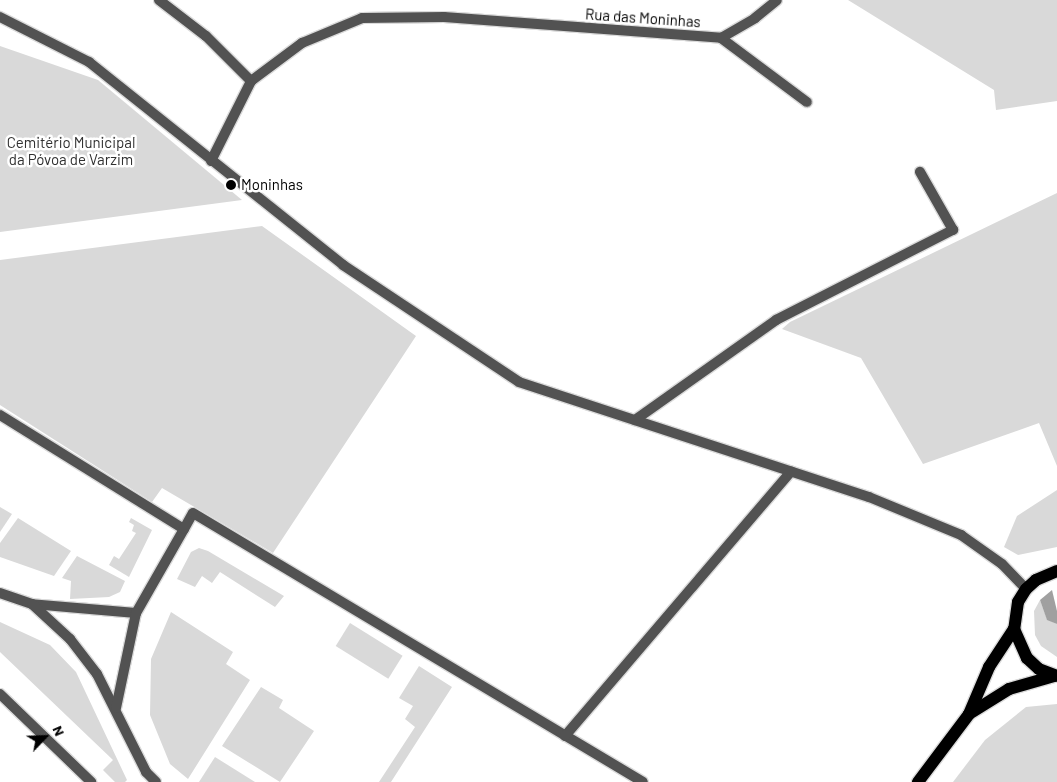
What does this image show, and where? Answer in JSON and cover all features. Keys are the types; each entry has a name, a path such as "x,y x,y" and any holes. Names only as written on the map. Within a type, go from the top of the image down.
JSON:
{"main road":[{"path":"1055,676 1027,658 1019,645 1014,629 1018,602 1026,589 1036,580 1057,571"},
{"path":"918,782 969,714 988,667 1014,629"},
{"path":"969,714 1009,689 1055,676"}],"street":[{"path":"159,0 206,36 251,81"},
{"name":"Rua das Moninhas","path":"721,38 755,18 777,0"},
{"path":"0,17 88,62 211,162 343,265 519,382 869,497 961,535 1002,564 1026,589"},
{"name":"Rua das Moninhas","path":"211,162 251,81 302,43 362,18 444,18 721,38 807,102"},
{"path":"635,420 776,320 953,230 920,172"},
{"path":"0,415 184,529"},
{"path":"565,736 791,471"},
{"path":"116,708 136,613 193,513 643,782"},
{"path":"0,593 32,604 136,613"},
{"path":"32,604 70,639 97,674 116,708 149,780"},
{"path":"0,694 91,782"}],"green space":[{"path":"848,0 1057,0 1057,101 996,110 994,90"},
{"name":"Cemitério Municipal da Póvoa de Varzim","path":"0,46 98,80 242,200 0,232"},
{"path":"1057,193 1057,466 1039,423 923,464 861,358 782,329 790,322"},
{"path":"262,226 416,336 273,553 162,488 152,502 0,405 0,260"},
{"path":"1057,490 1057,547 1018,555 1004,547 1017,516"},
{"path":"0,507 12,514 0,532"},
{"path":"18,518 71,551 54,576 0,557 0,543"},
{"path":"131,518 152,530 129,577 109,565 114,556 119,559 136,533 132,531 134,525 129,522"},
{"path":"199,548 208,551 284,596 275,607 220,572 212,583 202,576 195,587 177,579 191,552"},
{"path":"77,556 125,581 120,592 109,597 70,599 71,581 62,578"},
{"path":"1040,600 1047,619 1057,624 1057,657 1041,646 1035,635 1034,611"},
{"path":"171,612 233,652 226,664 250,680 188,779 170,764 150,715 151,659"},
{"path":"0,622 50,645 76,672 127,780 125,782 115,782 103,770 113,760 0,652"},
{"path":"350,623 403,656 388,679 336,646"},
{"path":"419,666 452,687 391,782 379,782 415,727 405,719 413,706 399,698"},
{"path":"261,687 283,700 279,708 314,731 280,782 222,746"},
{"path":"1057,704 1057,782 953,782 985,740 1026,707"},
{"path":"215,757 255,782 199,782"}],"shaded area":[{"path":"1052,590 1057,611 1057,624 1047,620 1040,600"}],"place":[{"name":"Moninhas","path":"231,185"}]}
